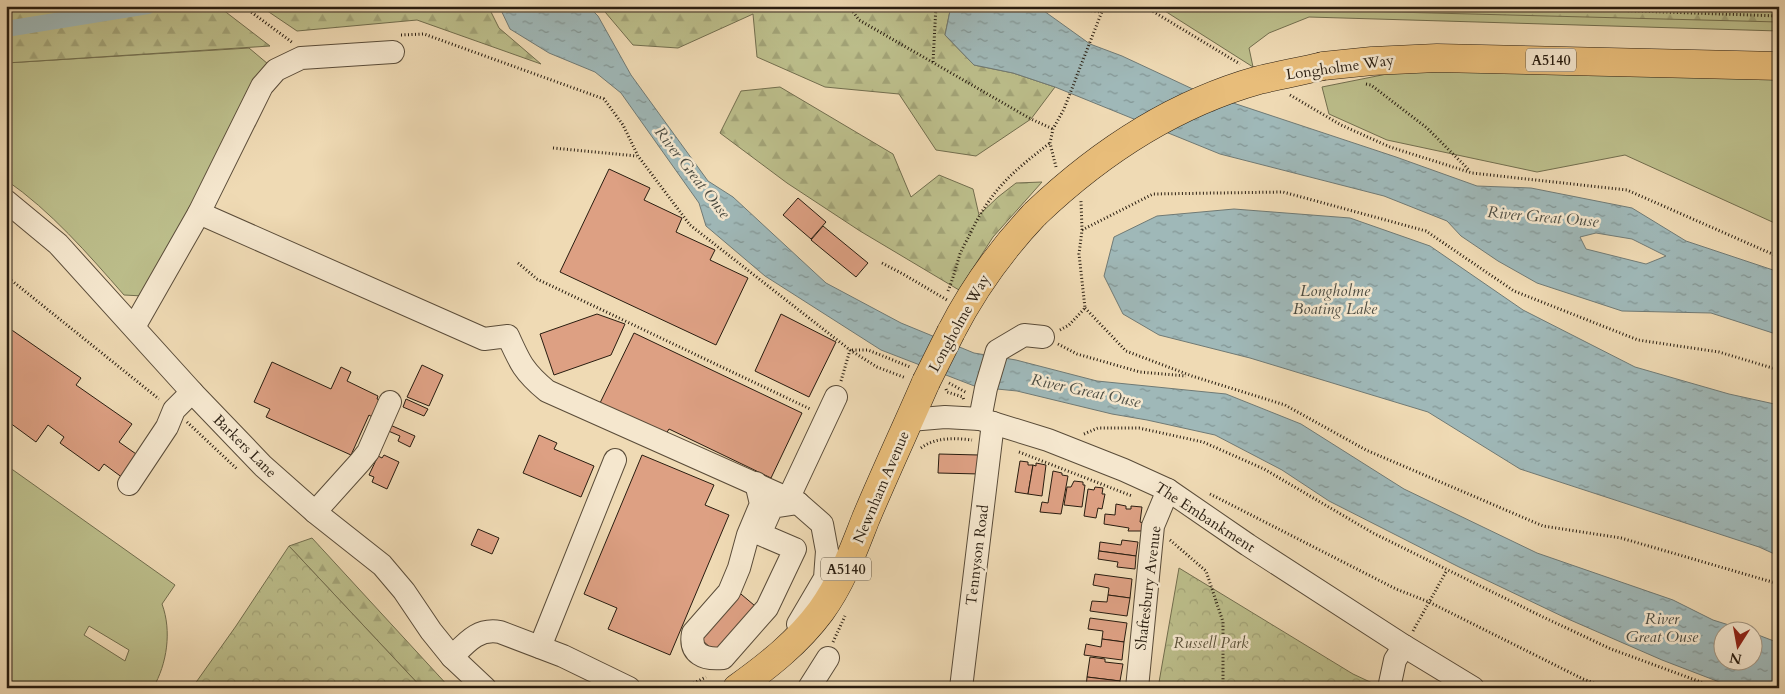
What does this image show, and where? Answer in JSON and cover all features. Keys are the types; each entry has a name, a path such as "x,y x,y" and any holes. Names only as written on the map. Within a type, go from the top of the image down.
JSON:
{"main road":[{"name":"Longholme Way","path":"910,420 928,380 950,312 980,280 997,256 1035,214 1108,153 1130,138 1170,115 1206,99 1259,80 1323,66 1380,60 1437,58 1779,66"},
{"name":"Newnham Avenue","path":"737,688 783,653 809,626 828,601 841,579 910,420"}],"street":[{"path":"134,327 199,213 262,86 276,70 301,58 395,44"},
{"name":"Barkers Lane","path":"7,202 58,244 192,392 264,466 315,512 382,565 404,591 431,631 452,657 485,688"},
{"path":"199,213 484,339 508,336 520,362 531,378 547,391 794,500 822,524 827,544 825,578 783,653"},
{"name":"Tennyson Road","path":"961,688 983,422 978,392 997,351 1024,335 1043,337"},
{"path":"129,484 167,427 174,410 192,392"},
{"path":"315,512 368,452 390,402"},
{"path":"794,500 832,407"},
{"name":"The Embankment","path":"910,420 945,417 983,422 1082,453 1124,470 1161,508 1248,545 1404,646 1473,688"},
{"path":"540,647 615,460"},
{"path":"756,483 761,504 748,535 739,568 729,592 693,633 691,641 695,650 705,658 722,658 767,608 794,549 760,534 772,507 794,500"},
{"name":"Shaftesbury Avenue","path":"1137,688 1161,508"},
{"path":"452,657 476,635 491,630 563,656 629,688"},
{"path":"1389,688 1395,660 1404,646"},
{"path":"809,688 828,652"}],"path":[{"path":"243,6 294,43"},
{"path":"849,6 859,20 1030,119 1053,129"},
{"path":"933,62 936,6"},
{"path":"1060,6 1101,12"},
{"path":"1062,174 1056,166 1050,143 1053,129 1064,109 1104,6"},
{"path":"1144,6 1242,66"},
{"path":"1495,6 1779,16"},
{"path":"395,44 424,34 604,99 623,125 638,156 690,226 850,350 877,367 966,391 978,392"},
{"path":"1363,83 1371,85 1427,128 1472,173"},
{"path":"1283,91 1341,125 1390,147 1472,173 1627,190 1779,257"},
{"path":"950,312 960,254 979,216 998,187 1019,166 1050,143"},
{"path":"553,148 638,156"},
{"path":"1082,230 1153,194 1283,192 1426,231 1514,291 1638,340 1719,352 1779,370"},
{"path":"1081,195 1082,230 1079,254 1085,308 1126,351 1192,376 1286,405 1366,450 1543,526 1621,538 1779,584"},
{"path":"518,263 537,279 832,407 850,350"},
{"path":"882,263 903,274 950,312"},
{"path":"6,276 164,403"},
{"path":"1043,337 1069,325 1085,308"},
{"path":"1043,337 1077,354 1140,372 1192,376"},
{"path":"850,350 868,350 928,380 947,392 963,397 966,404 983,422 1161,508 1206,571 1223,622 1223,688"},
{"path":"182,418 240,471"},
{"path":"917,451 929,441 957,438 983,422"},
{"path":"1084,434 1098,428 1139,428 1203,442 1264,469 1373,532 1447,570 1611,649 1717,688"},
{"path":"1075,431 1091,435"},
{"path":"1203,491 1396,589 1429,602 1583,679 1607,688"},
{"path":"1404,646 1447,570"},
{"path":"828,652 847,610"}],"green space":[{"path":"6,6 218,6 270,46 6,63"},
{"path":"260,6 488,6 499,28 541,64 417,20 297,31"},
{"path":"600,6 951,6 945,35 974,65 1013,73 1055,87 1031,119 976,156 936,150 899,94 825,87 757,57 753,14 678,48 633,45"},
{"path":"1157,6 1779,6 1779,31 1309,17 1269,33 1249,48 1253,67"},
{"path":"1162,6 1779,6 1779,22"},
{"path":"249,48 268,64 143,296 124,295 54,219 6,180 6,63"},
{"path":"1486,70 1779,76 1779,225 1625,155 1537,172 1387,140 1329,114 1322,87 1392,73"},
{"path":"780,87 893,154 911,197 939,175 973,189 979,215 1016,183 1042,182 993,237 959,290 860,231 787,183 720,133 741,91"},
{"path":"6,465 175,585 162,604 167,625 165,658 153,688 6,688","holes":["89,626 129,650 125,661 84,635"]},
{"path":"312,538 450,688 422,688 289,546"},
{"path":"289,546 422,688 192,688"},
{"name":"Russell Park","path":"1179,568 1353,674 1383,688 1158,688"}],"water":[{"name":"River Great Ouse","path":"499,6 588,6 598,16 631,75 708,181 733,197 826,283 901,323 974,353 1016,360 1097,381 1226,394 1301,424 1404,489 1537,553 1673,600 1719,622 1712,622 1712,672 1762,672 1762,636 1779,643 1779,688 1735,688 1662,660 1568,619 1459,567 1329,501 1282,470 1215,435 1112,414 1017,391 977,387 881,350 765,276 706,226 699,203 621,93 595,72 549,53 510,29"},
{"path":"951,6 1037,6 1090,44 1122,56 1197,91 1477,186 1531,188 1632,208 1686,241 1779,272 1779,335 1711,313 1622,311 1537,283 1498,261 1461,236 1447,221 1384,196 1220,154 1055,87 1013,73 974,65 945,35","holes":["1596,233 1632,239 1666,256 1646,264 1586,249 1580,237"]},
{"name":"Longholme Boating Lake","path":"1234,209 1350,218 1430,246 1523,310 1635,367 1729,394 1779,405 1779,556 1759,547 1520,469 1428,412 1250,358 1159,335 1123,314 1104,276 1114,237 1157,216"}],"building":[{"path":"609,169 650,188 644,200 682,218 676,232 715,250 710,260 748,278 716,345 560,272"},
{"path":"798,198 826,222 811,239 783,215"},
{"path":"823,226 868,263 856,277 811,240"},
{"path":"597,314 625,324 611,355 554,375 540,334"},
{"path":"781,314 836,342 809,397 755,371"},
{"path":"6,326 81,378 76,385 132,424 119,442 139,456 123,478 104,464 99,471 60,443 64,437 48,425 36,442 6,420"},
{"path":"634,333 802,413 771,478 669,429 666,434 600,403"},
{"path":"272,362 331,389 341,367 351,372 347,381 378,396 377,399 380,400 372,417 369,415 351,455 266,417 270,409 254,402"},
{"path":"422,365 443,375 429,406 407,397"},
{"path":"406,399 428,409 424,416 403,407"},
{"path":"388,424 415,436 410,447 398,441 400,436 386,430"},
{"path":"539,435 557,443 554,449 594,466 581,497 523,473"},
{"path":"939,454 979,455 980,474 938,473"},
{"path":"384,455 399,462 387,489 372,482 374,477 369,475 378,456 382,458"},
{"path":"642,455 714,485 705,505 729,515 670,655 608,629 617,608 584,594"},
{"path":"1020,461 1033,465 1028,494 1015,492"},
{"path":"1036,463 1046,465 1042,496 1028,494 1033,465 1036,466"},
{"path":"1053,471 1068,476 1061,514 1040,512 1042,502 1048,503"},
{"path":"1074,481 1083,482 1083,485 1085,485 1082,507 1064,505 1067,487 1071,487"},
{"path":"1095,487 1103,488 1102,494 1105,494 1102,509 1098,508 1096,518 1084,516 1088,489 1094,490"},
{"path":"1116,504 1126,506 1126,509 1131,509 1131,506 1142,507 1140,522 1144,523 1143,531 1128,531 1129,528 1104,524 1105,514 1115,515"},
{"path":"478,529 499,538 492,554 471,545"},
{"path":"1122,540 1138,542 1136,556 1099,551 1100,542 1121,545"},
{"path":"1099,551 1136,556 1135,569 1117,567 1118,562 1098,559"},
{"path":"1095,574 1132,579 1130,598 1108,595 1109,588 1093,585"},
{"path":"735,589 761,611 720,656 695,634"},
{"path":"1108,595 1130,598 1127,616 1090,611 1092,601 1107,602"},
{"path":"1090,618 1127,623 1124,642 1102,639 1103,631 1088,629"},
{"path":"1102,639 1124,642 1122,660 1084,655 1086,644 1101,647"},
{"path":"1090,657 1105,659 1105,662 1123,664 1120,681 1087,677"},
{"path":"1087,677 1120,681 1120,688 1086,688"}],"waterway":[{"path":"6,29 148,6"}]}
